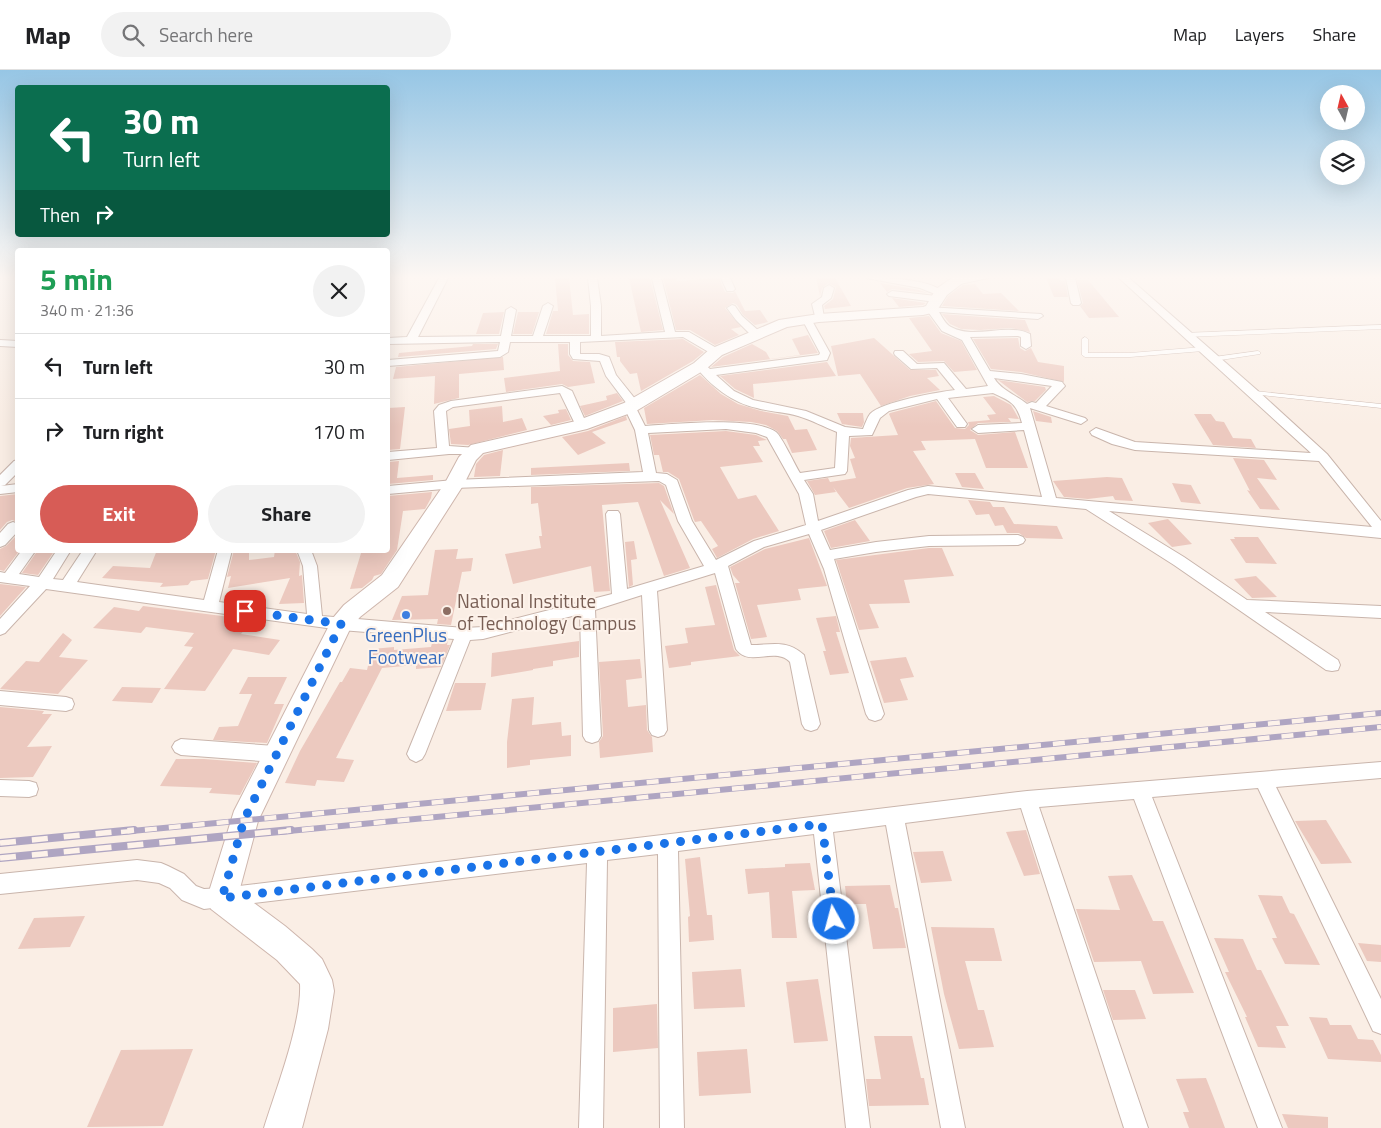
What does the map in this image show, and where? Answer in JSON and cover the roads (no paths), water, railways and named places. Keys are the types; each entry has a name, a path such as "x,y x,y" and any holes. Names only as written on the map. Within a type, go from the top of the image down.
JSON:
{"street":[{"path":"411,340 418,327"},
{"path":"390,362 496,355 503,352 507,327"},
{"path":"537,338 541,327"},
{"path":"596,327 596,339"},
{"path":"669,327 671,335"},
{"path":"749,327 756,334"},
{"path":"390,456 443,450 473,451 580,425 632,406 708,364 756,334 773,327"},
{"path":"708,364 823,358 825,353 816,327"},
{"path":"946,327 961,334 1020,333 1026,336 1026,346"},
{"path":"1178,327 1254,393 1323,457 1381,531"},
{"path":"390,341 537,338 596,339 685,334 733,396 756,405 802,412 843,432 859,434 868,432 875,416 880,412 940,395 995,389 1012,397 1021,404 1039,406 1081,420"},
{"path":"961,334 966,338 995,389"},
{"path":"575,338 575,354 578,357 599,357 605,359 611,376 632,406 641,430 650,476"},
{"path":"0,343 15,344"},
{"path":"899,353 915,367 936,365 943,367 963,393"},
{"path":"986,374 1030,378 1059,385 1039,406"},
{"path":"443,450 440,411 443,406 451,404 562,389 566,391 580,425"},
{"path":"940,395 961,424"},
{"path":"1021,404 1050,501"},
{"path":"641,430 703,426 764,432 772,436 806,494 813,528 826,556 875,714"},
{"path":"978,429 1028,426"},
{"path":"797,478 841,471 843,432"},
{"path":"1096,432 1116,441 1136,446 1323,457"},
{"path":"222,898 244,820 341,624 352,611 390,582 454,484 473,451"},
{"path":"0,482 15,467"},
{"path":"390,490 454,484 650,476 662,478 672,483 685,520 716,566 742,645 746,651 756,652 784,648 792,652 798,659 811,724"},
{"path":"0,490 15,488"},
{"path":"5,577 341,624 464,634 500,630 649,588 716,566 759,544 813,528 913,493 928,490 1381,531"},
{"path":"1086,504 1178,561 1332,665"},
{"path":"613,514 620,597"},
{"path":"0,542 13,527"},
{"path":"826,556 876,547 929,541 1018,540"},
{"path":"5,577 27,553"},
{"path":"0,629 44,582 62,553"},
{"path":"67,586 88,553"},
{"path":"210,607 224,553"},
{"path":"305,553 310,566 315,619"},
{"path":"649,588 658,730"},
{"path":"1244,605 1381,612"},
{"path":"587,607 592,736"},
{"path":"416,754 464,634"},
{"path":"0,698 66,704"},
{"path":"181,747 275,754"},
{"path":"0,884 137,870 162,873 177,880 189,893 204,899 222,898 1026,799 1381,770"},
{"path":"1262,780 1381,1023"},
{"path":"0,788 28,790"},
{"path":"1140,790 1270,1128"},
{"path":"1026,799 1136,1128"},
{"path":"894,815 952,1128"},
{"path":"822,824 858,1128"},
{"path":"668,842 672,1128"},
{"path":"591,1128 597,851"},
{"path":"222,898 303,961 316,981 316,1008 283,1128"}],"lane":[{"path":"1186,335 1372,327"},
{"path":"1085,339 1085,355 1130,356 1203,349"},
{"path":"1214,359 1258,353"},
{"path":"1254,393 1381,406"}],"railway":[{"path":"121,832 1381,713"},
{"path":"278,832 1381,727"},
{"path":"0,843 134,830"},
{"path":"0,858 291,830"}],"place":[{"name":"National Institute of Technology Campus","path":"447,611"},
{"name":"GreenPlus Footwear","path":"406,615"}]}
